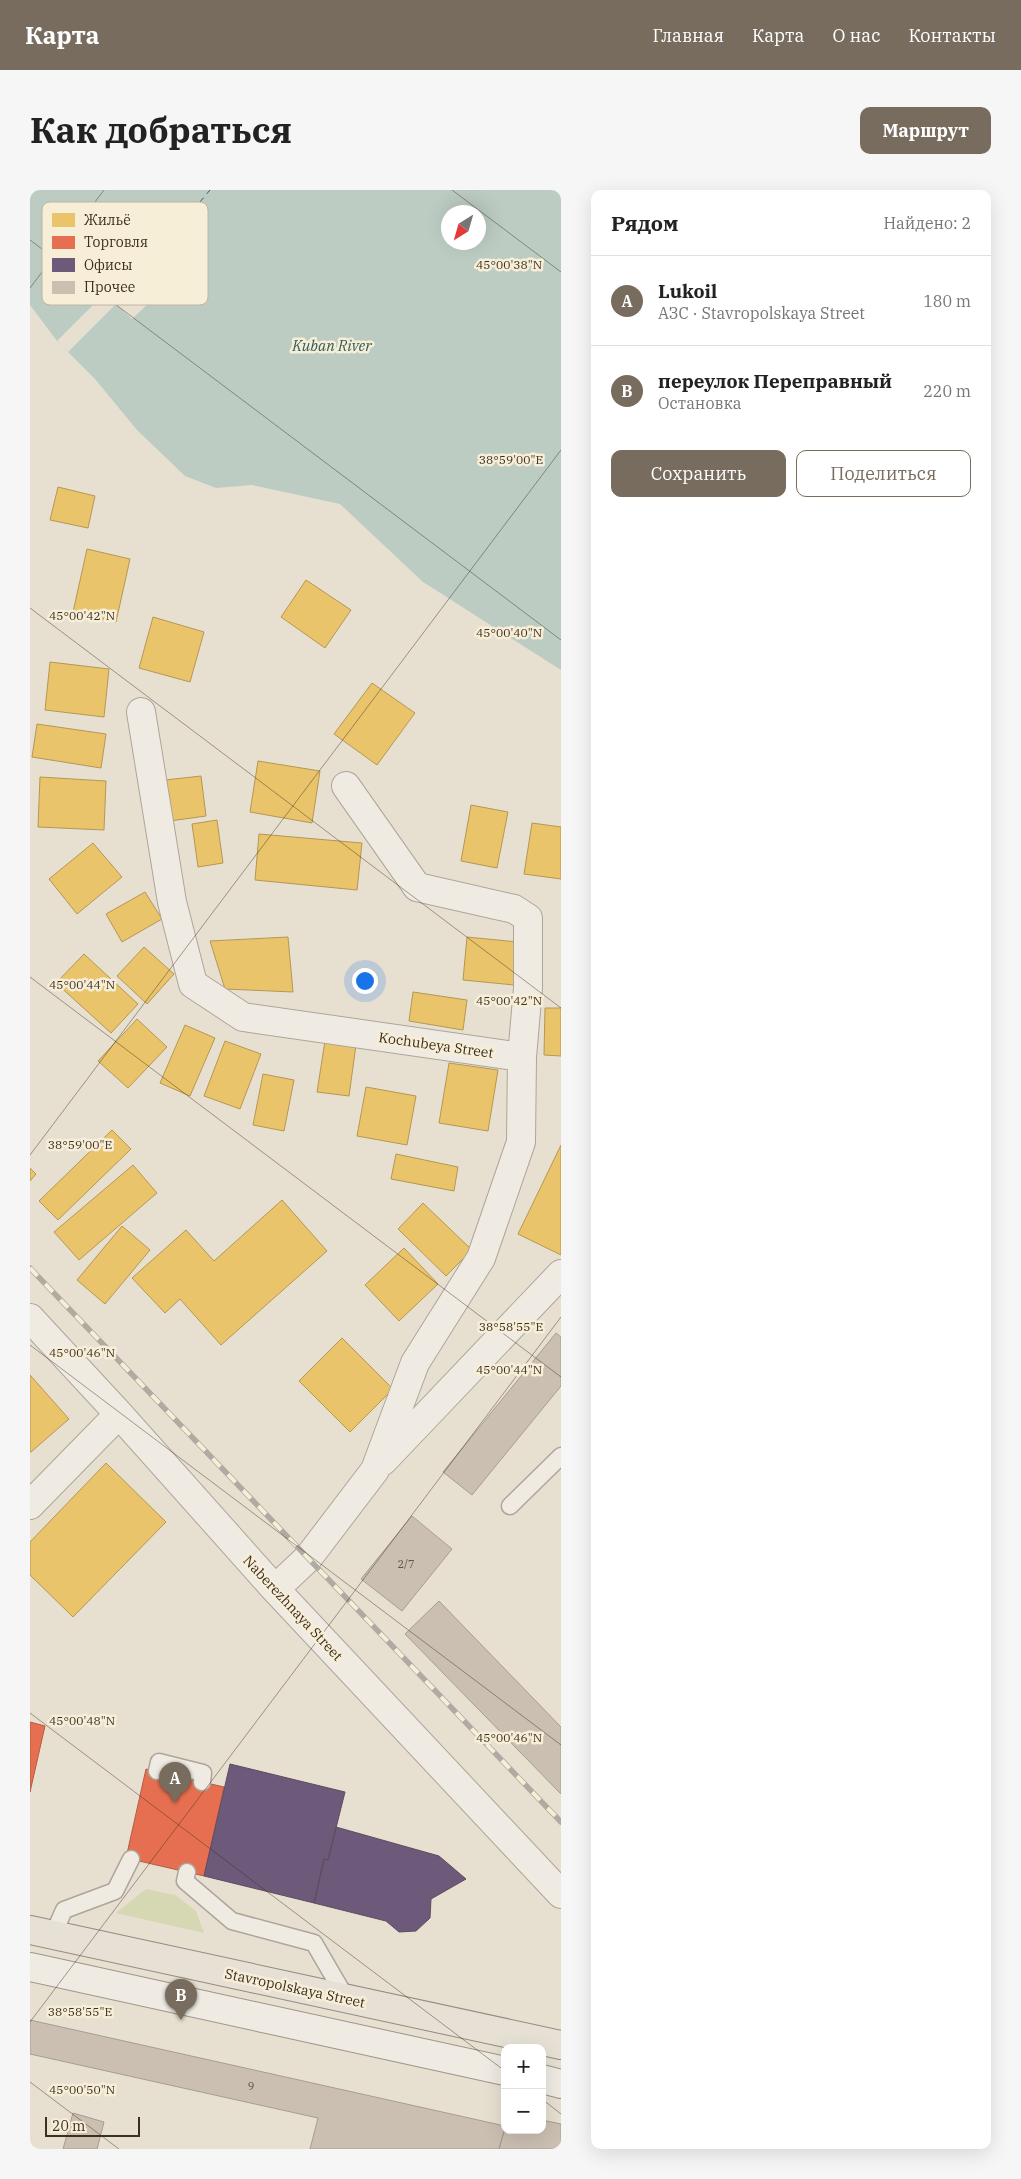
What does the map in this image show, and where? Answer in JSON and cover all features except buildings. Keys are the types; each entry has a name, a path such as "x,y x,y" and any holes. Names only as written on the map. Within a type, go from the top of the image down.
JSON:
{"main road":[{"name":"Stavropolskaya Street","path":"41,1932 561,2045"}],"street":[{"name":"Kochubeya Street","path":"141,712 172,902 193,984 243,1017 522,1057"},
{"path":"346,786 417,887 514,909 528,918 528,988 522,1057 521,1142 481,1258 415,1363 375,1470"},
{"path":"275,1589 308,1558 375,1470 561,1274"},
{"name":"Naberezhnaya Street","path":"30,1318 119,1414 275,1589 561,1894"},
{"path":"30,1505 119,1414"},
{"path":"30,1967 501,2070"},
{"path":"546,2080 561,2084"}],"lane":[{"path":"510,1506 561,1456"},
{"path":"157,1772 159,1762 203,1773 202,1782"},
{"path":"41,1932 64,1910 116,1891 131,1859"},
{"path":"186,1872 185,1881 232,1921 314,1943 346,1998"}],"green space":[{"path":"146,1889 175,1895 196,1911 204,1933 116,1913"}],"water":[{"name":"Kuban River","path":"30,190 561,190 561,670 423,582 340,504 252,485 216,488 185,476 137,430 95,379 57,341 30,305"}],"pier":[{"path":"93,305 115,305 68,352 57,341"},
{"path":"117,305 147,305 132,319"}],"ferry route":[{"path":"200,202 210,190"}],"railway":[{"path":"30,1268 561,1822"}],"place":[{"name":"Lukoil","path":"175,1803"},
{"name":"переулок Переправный","path":"181,2020"}]}
